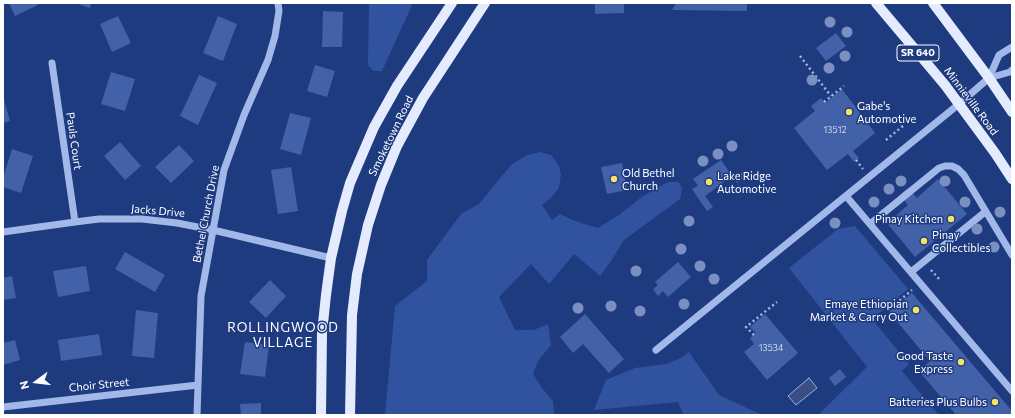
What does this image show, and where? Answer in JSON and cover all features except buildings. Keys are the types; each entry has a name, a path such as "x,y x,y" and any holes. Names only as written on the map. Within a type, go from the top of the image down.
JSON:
{"main road":[{"name":"Smoketown Road","path":"321,415 322,334 326,295 342,211 350,184 374,127 397,86 452,3"},
{"name":"Smoketown Road","path":"350,415 352,315 357,274 368,225 381,185 397,146 423,98 485,3"},
{"name":"Minnieville Road","path":"876,3 940,79 995,153 1012,179"},
{"path":"933,3 1012,112"}],"street":[{"name":"Bethel Church Drive","path":"197,415 201,296 224,170 244,115 268,60 275,36 279,11 278,3"},
{"path":"656,350 959,104 988,78 999,55 1012,46"},
{"name":"Pauls Court","path":"52,63 75,222"},
{"path":"988,78 1010,72 1012,70"},
{"path":"870,224 939,168 945,166 956,168 961,171 1012,255"},
{"path":"846,196 1012,391"},
{"path":"911,272 985,212"},
{"name":"Jacks Drive","path":"3,232 99,219 142,219 177,223 213,230 332,258"},
{"name":"Choir Street","path":"3,407 198,385"}],"path":[{"path":"800,56 831,96"},
{"path":"824,102 844,86"},
{"path":"886,140 904,125"},
{"path":"888,310 912,290"},
{"path":"754,335 746,327 776,302"}],"shaded area":[{"path":"369,3 413,3 382,71 373,71 368,65"},
{"path":"540,152 551,155 559,166 561,174 559,188 550,199 542,205 552,220 560,214 575,221 598,228 619,215 643,196 668,182 679,182 682,189 680,199 624,240 600,276 574,254 549,284 531,264 499,297 515,330 534,330 548,324 551,345 538,361 533,374 553,401 554,414 385,415 395,306 427,281 427,260 461,214 479,204 511,165 527,155"},
{"path":"855,226 908,289 872,319 909,364 902,371 939,415 818,415 867,367 789,268 838,229"},
{"path":"689,352 719,395 762,415 684,415 678,402 594,410 606,380 635,368 666,364 679,359"},
{"path":"809,378 817,388 796,405 788,396"}],"place":[{"name":"Gabe's Automotive","path":"849,112"},
{"name":"Old Bethel Church","path":"614,179"},
{"name":"Lake Ridge Automotive","path":"709,182"},
{"name":"Pinay Kitchen","path":"951,219"},
{"name":"Pinay Collectibles","path":"924,241"},
{"name":"Emaye Ethiopian Market & Carry Out","path":"916,310"},
{"name":"Good Taste Express","path":"961,362"},
{"name":"Batteries Plus Bulbs","path":"995,402"}],"district":[{"name":"ROLLINGWOOD VILLAGE","path":"283,336"}]}
